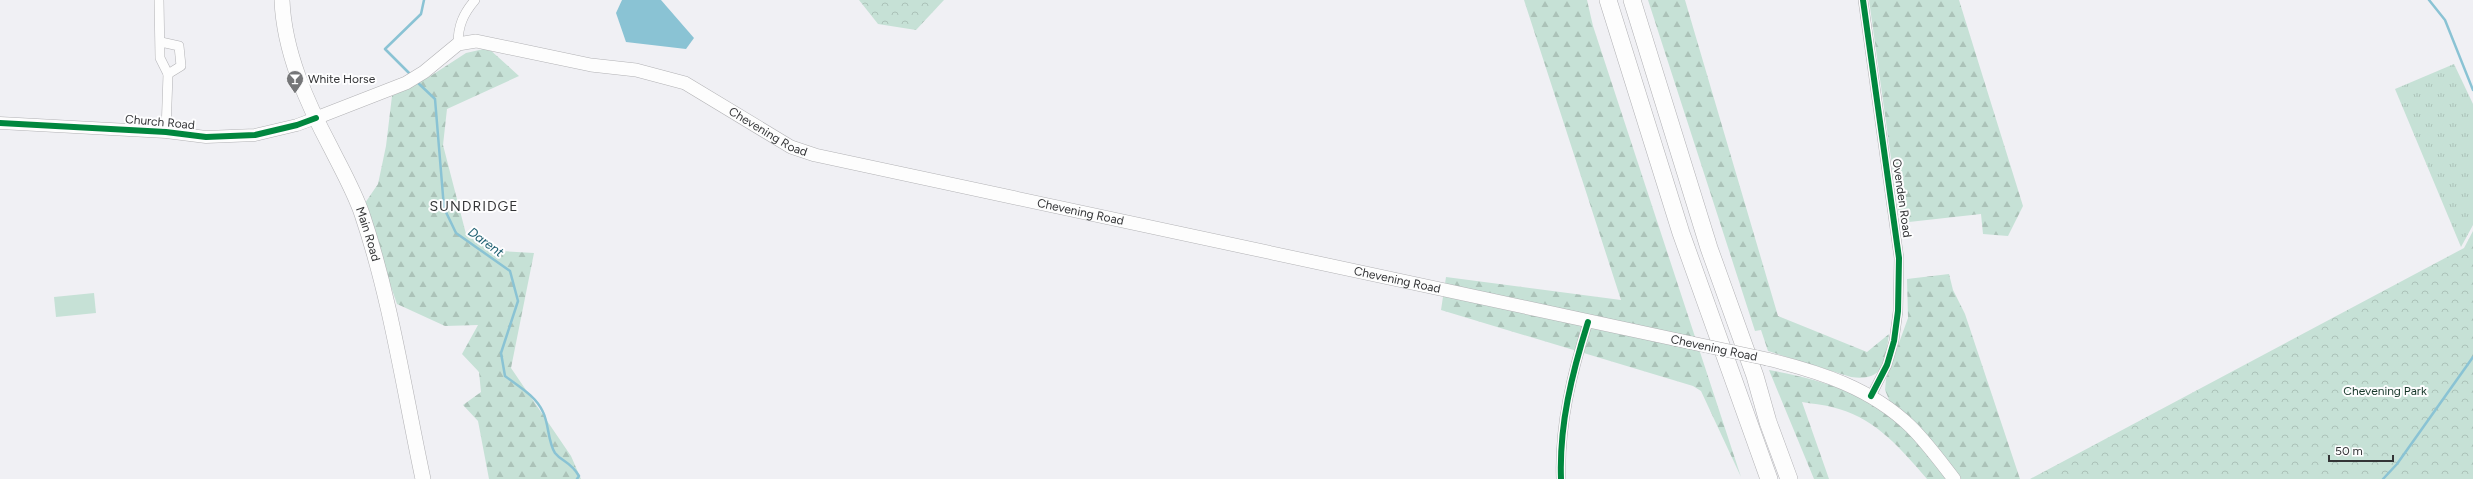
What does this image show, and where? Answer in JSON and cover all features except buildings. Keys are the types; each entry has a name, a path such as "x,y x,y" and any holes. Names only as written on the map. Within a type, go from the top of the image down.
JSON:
{"highway":[{"path":"1608,0 1681,233 1769,479"},
{"path":"1632,0 1710,248 1755,376 1768,422 1789,479"},
{"path":"1755,376 1801,479"}],"main road":[{"name":"Main Road","path":"282,0 286,36 291,53 316,118 358,205 374,249 391,315 422,479"},
{"name":"Chevening Road","path":"458,44 476,41 592,65 636,70 685,83 791,147 822,157 1109,217 1588,322 1767,359 1831,377 1871,396"},
{"path":"316,118 406,83 424,72 458,44"},
{"path":"1871,396 1912,428 1954,479"}],"street":[{"path":"159,0 161,42 160,58 168,74 166,132"},
{"path":"458,44 458,34 463,16 475,0"},
{"name":"Ovenden Road","path":"1863,0 1899,258 1898,311 1894,341 1887,365 1871,396"},
{"path":"161,42 179,46 181,66 168,74"},
{"name":"Church Road","path":"0,123 166,132 206,137 255,135 297,125 316,118"},
{"path":"1561,479 1560,451 1567,405 1576,360 1588,322"}],"green space":[{"path":"859,0 944,0 916,30 878,24"},
{"path":"1524,0 1587,0 1593,26 1741,477 1701,391 1693,386 1441,310 1446,277 1621,300"},
{"path":"1648,0 1685,0 1778,316 1867,352 1889,334 1884,361 1877,373 1862,378 1851,377 1768,351 1761,330 1755,331"},
{"path":"1869,0 1959,0 2023,206 2008,236 1983,234 1981,214 1900,223"},
{"path":"488,48 519,76 447,109 443,145 466,234 502,251 534,253 511,368 571,456 581,479 489,479 478,421 463,405 481,392 479,372 462,354 478,325 445,326 397,304 363,206 378,184 386,146 392,96 429,77 466,53"},
{"path":"2454,64 2473,104 2473,225 2461,247 2395,89"},
{"name":"Chevening Park","path":"2473,231 2473,479 2030,479 2464,248"},
{"path":"1949,274 1953,290 1965,314 2020,479 1961,479 1890,402 1885,390 1886,379 1908,318 1907,279"},
{"path":"94,293 96,313 56,317 54,297"},
{"path":"1769,370 1824,383 1859,397 1876,406 1906,430 1947,479 1927,479 1888,437 1865,420 1853,414 1834,408 1802,402 1829,479 1814,479"}],"water":[{"path":"622,0 661,0 694,38 686,49 626,42 616,13"}],"waterway":[{"name":"Darent","path":"412,76 385,49 421,14 424,0"},
{"path":"2429,0 2445,20 2473,90"},
{"name":"Darent","path":"416,81 435,99 444,208 456,233 510,271 518,301 501,353 505,376 526,392 540,406 545,417 555,453 576,471 579,476 577,479"},
{"path":"2383,479 2397,464 2473,357"}],"cycle path":[{"path":"1863,0 1899,258 1898,311 1894,341 1887,365 1871,396"},
{"path":"0,123 166,132 206,137 255,135 297,125 316,118"},
{"path":"1561,479 1564,419 1572,380 1588,322"}],"place":[{"name":"White Horse","path":"295,94"}],"district":[{"name":"SUNDRIDGE","path":"474,206"}]}
